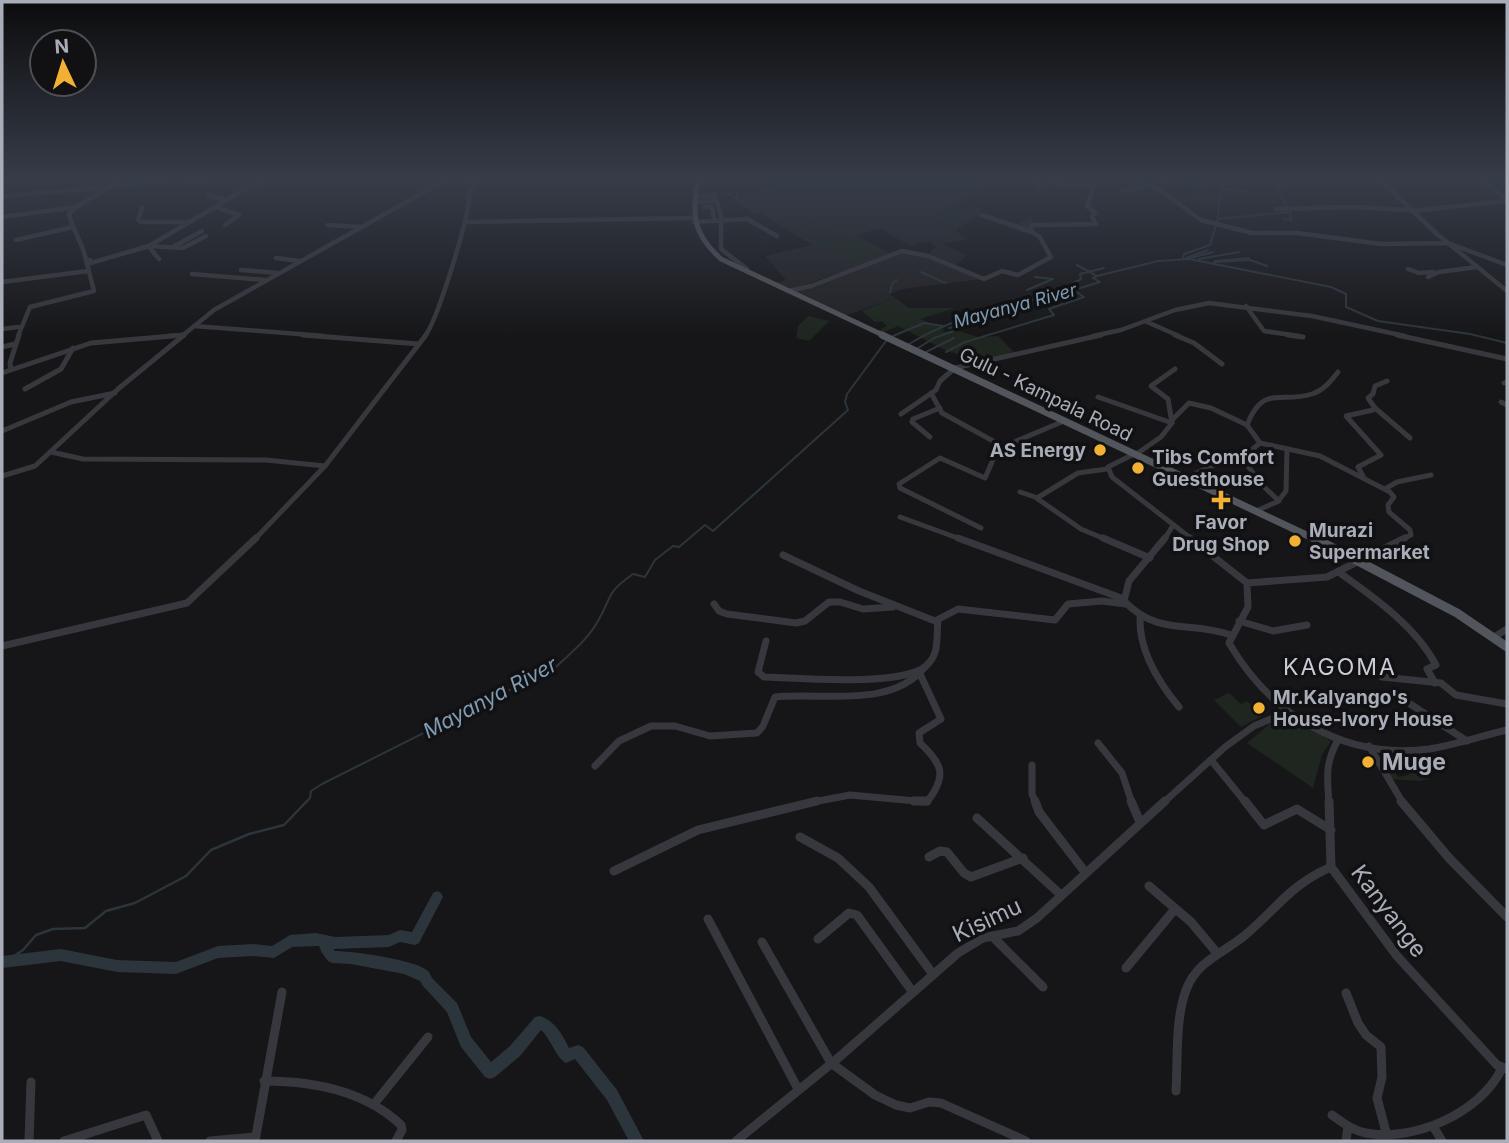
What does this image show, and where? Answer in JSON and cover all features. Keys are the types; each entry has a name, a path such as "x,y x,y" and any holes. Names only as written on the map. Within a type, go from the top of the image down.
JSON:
{"main road":[{"name":"Gulu - Kampala Road","path":"700,231 709,249 746,271 1360,560 1457,613 1507,647"}],"street":[{"path":"16,240 57,231"},
{"path":"12,369 10,363 16,353 19,327 32,306 92,293 85,249 75,231"},
{"path":"87,262 150,247 176,231"},
{"path":"2,476 35,466 115,393 223,304 354,231"},
{"path":"2,646 187,603 210,583 325,466 418,344 430,327 462,231"},
{"path":"722,231 722,249 747,269 746,271"},
{"path":"769,231 777,236"},
{"path":"789,291 810,286 902,251 930,256 984,279 1001,271 1017,275 1051,257 1039,236 1032,231"},
{"path":"1249,231 1263,235 1297,233 1381,244 1448,243 1507,265"},
{"path":"1435,231 1507,291"},
{"path":"150,247 186,247 204,234"},
{"path":"150,247 159,259"},
{"path":"276,258 300,261"},
{"path":"1408,269 1419,273 1477,267"},
{"path":"241,270 279,273"},
{"path":"2,282 88,271"},
{"path":"1428,277 1438,272"},
{"path":"192,274 267,280"},
{"path":"901,414 931,393 955,368 1147,322 1175,310 1199,305 1246,306 1312,316 1507,359"},
{"path":"1246,306 1264,331 1303,337"},
{"path":"1147,322 1194,343 1222,364"},
{"path":"194,326 418,344"},
{"path":"2,329 19,327"},
{"path":"2,373 73,348 115,340 184,335"},
{"path":"2,347 15,344"},
{"path":"25,389 46,380 62,368 73,348"},
{"path":"1172,422 1168,399 1152,386 1175,369"},
{"path":"1247,425 1249,414 1261,400 1278,395 1300,398 1311,396 1332,382 1338,372"},
{"path":"1387,382 1375,386 1373,394 1368,398 1375,408 1410,438"},
{"path":"2,431 64,402 115,393"},
{"path":"931,393 937,409"},
{"path":"1098,397 1132,412 1172,422"},
{"path":"922,399 964,427 1004,447"},
{"path":"1037,498 1078,473 1090,468 1107,469 1135,454 1161,437 1189,403 1211,408 1247,425 1260,443 1320,456 1385,489 1394,498 1388,505 1389,512 1410,530 1411,535 1340,573 1315,579 1247,583"},
{"path":"1364,478 1359,467 1381,455 1346,416 1375,408"},
{"path":"930,437 912,422 915,416 937,409"},
{"path":"981,528 948,514 899,485 919,474 937,458 984,478 995,455 1004,447 1018,438 1048,430 1064,421"},
{"path":"1185,478 1221,462 1242,458 1260,443"},
{"path":"1256,511 1279,500 1286,491 1287,449"},
{"path":"51,452 83,460 265,460 325,466"},
{"path":"1242,458 1262,485 1279,500"},
{"path":"1107,469 1125,489 1172,527 1219,558 1247,583 1249,603 1229,643 1243,666 1262,688 1289,712 1338,740 1416,750 1468,741 1507,730"},
{"path":"1385,489 1397,482 1431,475"},
{"path":"1020,492 1037,498 1081,529 1150,558"},
{"path":"900,517 1125,601 1140,618 1163,626 1214,629 1231,635"},
{"path":"1125,601 1128,579 1150,558 1172,527"},
{"path":"783,555 822,575 938,621"},
{"path":"1340,573 1385,608 1429,652 1436,665 1427,669 1435,683"},
{"path":"595,766 603,755 629,733 645,728 669,726 696,734 751,734 764,726 775,697 796,694 873,694 908,686 923,672 937,651 938,621 958,608 1055,620 1068,604 1125,601"},
{"path":"714,604 719,611 727,614 796,624 805,621 830,602 863,609 895,606"},
{"path":"1140,618 1139,633 1161,685 1180,707"},
{"path":"1239,621 1273,631 1307,625"},
{"path":"1494,637 1507,629"},
{"path":"766,641 758,672 766,677 859,680 923,672"},
{"path":"614,871 698,830 773,810 850,795 927,802 934,793 941,768 939,761 920,743 919,733 941,719 923,672"},
{"path":"1382,677 1435,683 1444,685 1456,695 1507,704"},
{"path":"1404,700 1468,741"},
{"name":"Kisimu","path":"736,1141 831,1063 932,973 974,942 1027,926 1211,760 1254,726 1289,712"},
{"name":"Kanyange","path":"1338,740 1329,756 1327,773 1331,867 1397,956 1505,1069"},
{"path":"1098,743 1122,773 1140,822"},
{"path":"1369,746 1391,785 1410,811 1456,866 1507,917"},
{"path":"1211,760 1237,788 1264,825 1297,809 1331,830"},
{"path":"1032,765 1032,794 1039,812 1085,872"},
{"path":"977,818 1061,895"},
{"path":"800,837 841,860 867,886 886,906 932,973"},
{"path":"929,858 940,851 947,852 964,873 971,877 1023,858"},
{"path":"1176,1091 1186,990 1200,965 1244,936 1278,901 1308,877 1331,867"},
{"path":"1149,886 1191,922 1217,953"},
{"path":"1126,968 1175,909"},
{"path":"818,939 849,913 857,915 912,991"},
{"path":"708,919 798,1090"},
{"path":"992,936 1043,987"},
{"path":"762,942 831,1063 875,1095 896,1105 910,1108 929,1102 942,1103 1026,1141"},
{"path":"209,1141 255,1139 282,992"},
{"path":"1346,993 1358,1023 1366,1035 1381,1047 1382,1077 1377,1098 1386,1132"},
{"path":"374,1104 428,1037"},
{"path":"1332,1115 1367,1137 1433,1126 1475,1099 1499,1079 1505,1069"},
{"path":"264,1081 286,1080 315,1085 374,1104 401,1125 402,1130 396,1141"},
{"path":"29,1141 31,1082"},
{"path":"64,1141 146,1115 158,1141"},
{"path":"1346,1141 1348,1126"},
{"path":"1433,1126 1442,1141"}],"shaded area":[{"path":"790,231 869,231 856,236 892,254 790,290 774,284 786,280 765,256 812,245"},
{"path":"801,231 844,231 887,253 850,263"},
{"path":"885,231 957,231 966,239 942,244 967,255 954,267 982,279 903,289 890,294 895,298 845,316 793,292 902,252 927,256 936,246 929,241 911,246"},
{"path":"895,298 909,308 955,308 920,319 944,329 943,332 956,330 978,337 998,336 1015,353 974,363 971,359 945,350 898,326 882,333 877,331 887,326 882,321 875,322 862,311"},
{"path":"809,316 829,321 809,341 796,338 798,326"},
{"path":"1229,693 1241,704 1247,701 1262,716 1241,727 1214,700"},
{"path":"1287,716 1331,741 1322,755 1313,788 1247,743 1271,723"},
{"path":"1415,759 1430,779 1389,779 1386,774 1395,772 1398,777 1409,775 1404,762"}],"waterway":[{"path":"1183,258 1184,254 1210,245 1214,231"},
{"path":"1186,258 1208,250"},
{"path":"1190,258 1213,252"},
{"path":"1199,259 1239,252"},
{"path":"1215,261 1249,258"},
{"name":"Mayanya River","path":"1097,276 1158,261 1189,259 1331,287 1346,294 1346,307 1378,321 1470,334 1507,343"},
{"path":"1214,262 1250,260 1267,266"},
{"path":"1077,265 1089,272"},
{"path":"1089,272 1104,268"},
{"path":"921,272 939,280"},
{"path":"1072,289 1068,286 1081,279 1080,274 1089,272"},
{"name":"Mayanya River","path":"1089,272 1097,276"},
{"name":"Mayanya River","path":"909,344 931,332 978,314 1100,282 1093,278 1097,276"},
{"path":"1027,290 1053,279 1035,277"},
{"path":"893,283 897,280"},
{"path":"940,281 946,283"},
{"path":"890,293 892,284"},
{"path":"946,352 965,342 1054,315 1049,309 1084,297 1075,291"},
{"path":"949,328 967,324 964,320"},
{"name":"Mayanya River","path":"893,336 924,323 943,326"},
{"path":"918,348 934,338 957,330"},
{"path":"926,352 954,338"},
{"name":"Mayanya River","path":"307,801 311,791 322,784 557,666 589,634 618,586 633,574 645,577 655,560 673,546 679,547 705,525 713,531 848,410 845,402 847,394 886,341"},
{"name":"Mayanya River","path":"5,962 23,950 36,935 53,929 85,928 106,911 135,903 186,876 211,850 249,834 284,825 307,801"},
{"name":"Mayanya River","path":"2,962 61,955 117,966 176,968 218,952 274,952 290,941 389,941 400,936 415,939 437,897"},
{"path":"325,941 326,949 332,957 404,968 425,977 452,1008 466,1042 490,1072 515,1051 540,1022 545,1025 556,1036 566,1056 578,1052 612,1095 637,1141"}],"place":[{"name":"AS Energy","path":"1100,450"},
{"name":"Tibs Comfort Guesthouse","path":"1138,468"},
{"name":"Favor Drug Shop","path":"1221,500"},
{"name":"Murazi Supermarket","path":"1295,541"},
{"name":"Mr.Kalyango's House-Ivory House","path":"1259,708"},
{"name":"Muge","path":"1368,762"}],"district":[{"name":"KAGOMA","path":"1340,667"}]}
